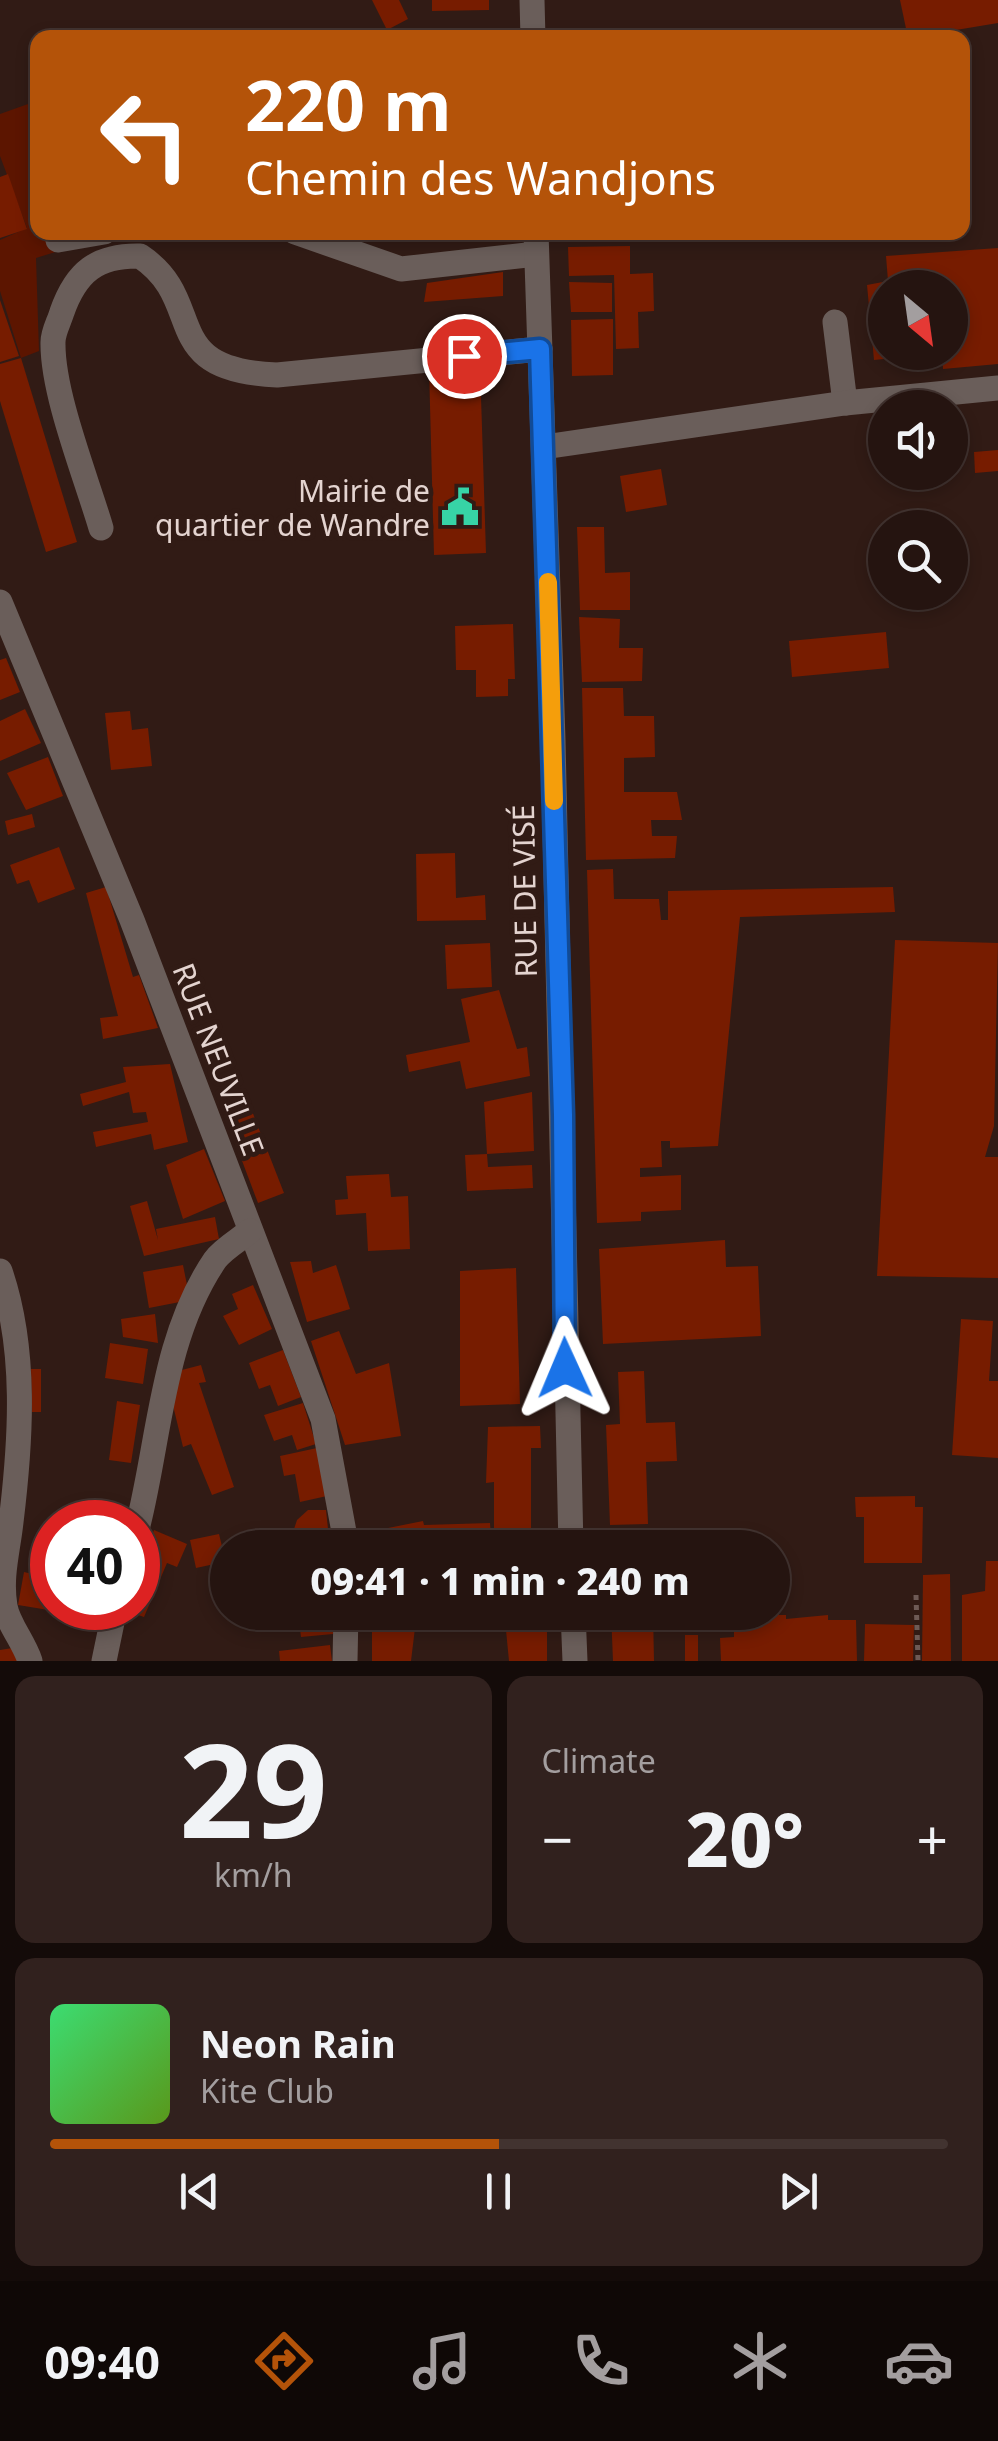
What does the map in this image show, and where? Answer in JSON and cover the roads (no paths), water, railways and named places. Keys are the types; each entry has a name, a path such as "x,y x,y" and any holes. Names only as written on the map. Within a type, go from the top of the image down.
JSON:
{"street":[{"path":"532,0 533,30"},
{"path":"317,240 401,269 536,243"},
{"name":"RUE DE VISÉ","path":"536,243 571,1530"},
{"path":"101,528 56,373 53,338 68,295 83,270 94,263 140,256 154,265 196,346 217,365 236,374 277,376 540,349"},
{"path":"835,322 845,403"},
{"path":"544,447 845,403 998,388"},
{"name":"RUE NEUVILLE","path":"0,602 132,920 323,1419 344,1530"},
{"path":"142,1500 160,1398 184,1324 216,1258 250,1231"},
{"path":"0,1270 15,1326 19,1366 5,1610 30,1661"},
{"path":"104,1661 110,1630"},
{"path":"345,1661 346,1630"},
{"path":"574,1630 575,1661"}],"place":[{"name":"Mairie de quartier de Wandre","path":"460,507"}]}
